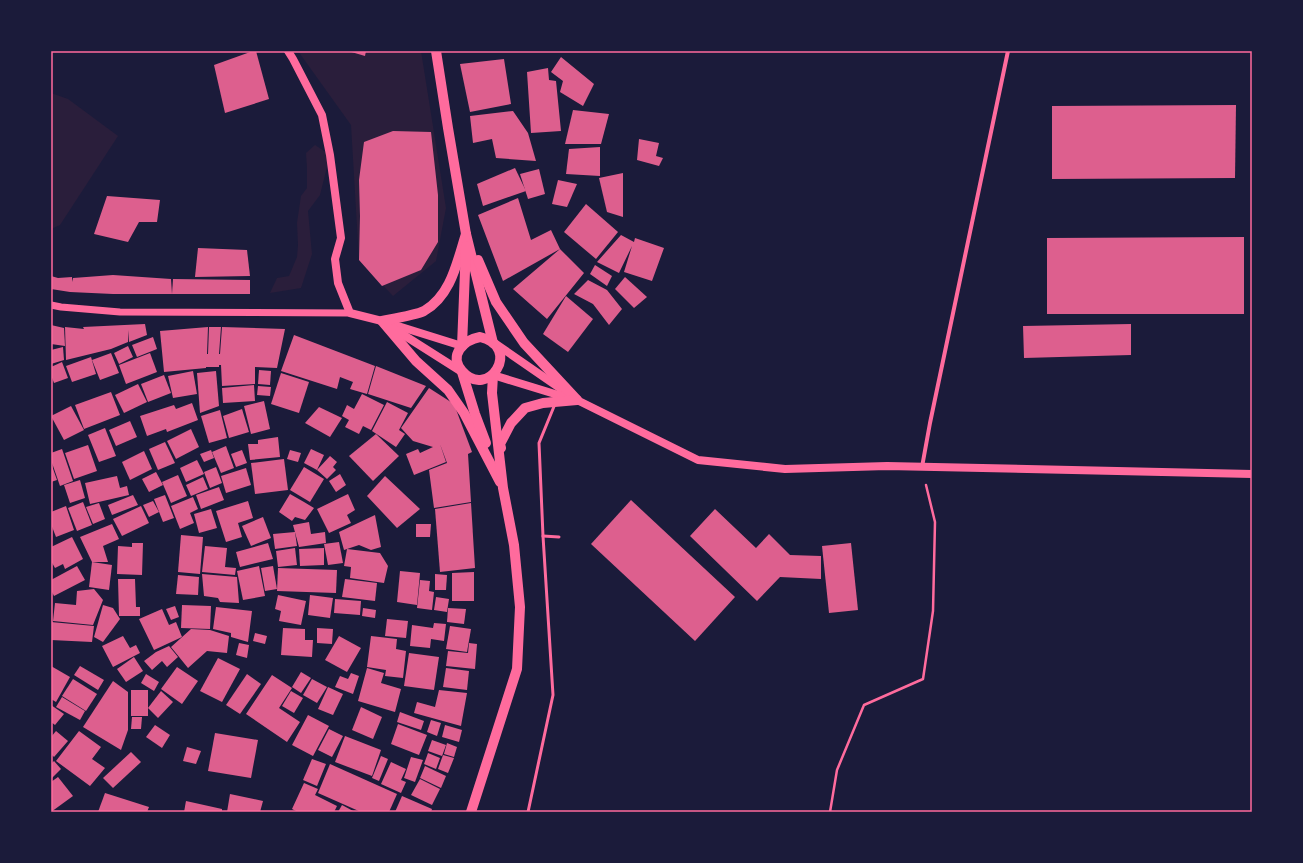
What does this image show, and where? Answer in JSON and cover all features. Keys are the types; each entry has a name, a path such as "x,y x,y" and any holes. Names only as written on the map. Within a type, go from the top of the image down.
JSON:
{"main road":[{"path":"288,51 322,115 330,155 340,238 335,259 338,283 350,313 382,321 462,346"},
{"path":"382,321 473,379 487,379 498,369 500,355 498,348 493,343 466,234 436,51"},
{"path":"382,321 423,312 439,300 446,291 466,234"},
{"path":"462,346 466,234"},
{"path":"466,234 496,302 524,343 577,400"},
{"path":"382,321 416,361 448,390 464,413 503,488"},
{"path":"503,488 474,414 462,372 457,366 457,353 467,341 474,338 480,337 487,339 577,400 698,460 785,469 887,466 1252,474"},
{"path":"493,375 577,400"},
{"path":"471,812 517,669 520,607 519,592 514,545 503,488 492,393 493,375"},
{"path":"503,488 500,444 511,423 526,408 543,403 577,400"}],"street":[{"path":"922,467 1008,51"},
{"path":"51,305 120,312 350,313"}],"lane":[{"path":"528,812 553,695 539,443 556,402"},
{"path":"543,536 559,537"}],"path":[{"path":"830,812 837,770 864,705 923,679 933,611 935,522 922,467"}],"shaded area":[{"path":"298,51 421,51 446,208 436,261 393,296 359,260 351,125"},
{"path":"51,93 68,99 118,136 60,225 51,229"},
{"path":"315,145 330,155 320,195 308,211 312,254 301,288 270,293 277,278 289,276 297,257 297,223 301,196 307,188 306,153"}],"building":[{"path":"256,51 269,99 225,113 214,65"},
{"path":"348,51 366,51 365,56"},
{"path":"561,57 594,84 583,106 560,92 563,81 551,72"},
{"path":"504,59 511,104 470,112 460,64"},
{"path":"548,68 549,80 556,81 561,131 531,133 527,72"},
{"path":"1236,105 1235,178 1052,179 1052,106"},
{"path":"573,110 609,114 601,144 565,144"},
{"path":"513,111 528,133 536,161 496,158 492,139 473,143 470,116"},
{"path":"393,131 431,132 438,195 438,242 421,270 382,286 359,260 359,180 364,142"},
{"path":"639,139 659,143 656,156 663,158 659,166 637,160"},
{"path":"600,147 600,176 566,174 569,149"},
{"path":"515,168 526,191 483,206 477,184"},
{"path":"539,169 545,194 528,199 520,174"},
{"path":"623,173 623,217 607,212 599,178"},
{"path":"558,180 577,184 567,207 552,204"},
{"path":"107,196 160,200 157,222 139,222 128,242 94,234"},
{"path":"518,198 531,240 551,230 560,249 503,281 478,215"},
{"path":"586,204 618,232 596,259 564,232"},
{"path":"621,235 634,242 635,238 664,248 652,281 624,272 632,246 619,273 597,262"},
{"path":"1244,237 1244,314 1047,314 1047,238"},
{"path":"198,248 247,250 250,276 195,277"},
{"path":"560,249 584,273 547,319 513,289"},
{"path":"595,265 612,276 607,286 590,274"},
{"path":"113,275 171,279 172,294 113,294 70,292 51,289 51,276 58,278 72,277 72,282 73,278"},
{"path":"625,277 647,297 634,308 615,289"},
{"path":"173,279 250,280 250,294 172,294"},
{"path":"588,280 607,290 622,309 609,325 593,304 574,294"},
{"path":"566,296 593,319 568,352 543,334"},
{"path":"145,324 147,335 129,342 128,330 128,342 111,349 66,360 65,327 84,329 83,327"},
{"path":"1131,324 1131,355 1024,358 1023,326"},
{"path":"51,325 64,328 65,346 51,344"},
{"path":"208,327 207,354 209,327 221,327 219,354 222,327 285,329 277,368 255,367 255,384 222,386 221,365 219,365 219,367 164,372 160,331"},
{"path":"294,335 375,366 367,394 350,389 353,382 340,377 337,389 281,371"},
{"path":"153,337 157,349 137,357 132,345"},
{"path":"128,346 133,357 119,364 114,353"},
{"path":"63,347 64,360 51,364 51,350"},
{"path":"111,353 119,373 100,380 92,360"},
{"path":"150,353 157,372 126,384 119,365"},
{"path":"91,357 96,374 72,382 66,366"},
{"path":"62,362 68,378 54,383 51,375 51,367"},
{"path":"376,366 426,386 411,408 368,394"},
{"path":"259,370 271,371 270,385 258,384"},
{"path":"193,371 197,394 173,398 168,376"},
{"path":"216,371 219,406 200,413 197,373"},
{"path":"281,373 309,382 299,413 271,404"},
{"path":"164,375 171,393 148,402 141,384"},
{"path":"138,384 147,402 124,413 115,395"},
{"path":"254,385 255,401 223,403 222,388"},
{"path":"258,386 271,387 270,396 257,395"},
{"path":"429,388 454,404 472,452 468,454 471,502 434,508 429,470 447,463 440,444 446,462 414,475 406,454 418,449 420,453 433,447 413,441 401,428"},
{"path":"111,392 120,415 84,429 75,405"},
{"path":"362,394 384,405 371,430 363,426 359,434 345,427 349,420 342,416 347,405 354,409"},
{"path":"264,401 270,429 251,434 244,406"},
{"path":"387,402 408,413 399,430 405,434 396,447 372,431"},
{"path":"192,403 198,420 167,432 166,429 147,436 140,416 174,405 176,409"},
{"path":"71,406 84,430 64,440 51,416"},
{"path":"319,407 342,418 330,437 305,423"},
{"path":"242,409 249,432 229,438 223,416"},
{"path":"220,410 227,438 209,443 201,416"},
{"path":"130,421 137,437 116,446 109,430"},
{"path":"105,428 116,456 99,462 88,435"},
{"path":"191,429 199,447 176,459 167,441"},
{"path":"376,434 399,456 373,481 349,456"},
{"path":"278,437 280,457 250,460 248,444 258,444 258,440"},
{"path":"165,442 175,463 158,470 149,449"},
{"path":"88,445 97,471 74,479 65,453"},
{"path":"226,446 234,468 221,473 212,452"},
{"path":"62,449 73,481 60,486 51,460 51,453"},
{"path":"311,449 324,455 317,470 304,463"},
{"path":"211,450 214,458 204,462 200,454"},
{"path":"242,450 247,463 236,467 231,454"},
{"path":"290,450 301,453 298,462 287,459"},
{"path":"144,451 152,469 130,480 122,462"},
{"path":"330,456 337,462 333,467 336,470 327,479 317,470"},
{"path":"284,459 288,490 255,494 251,463"},
{"path":"197,460 204,474 186,482 180,468"},
{"path":"51,463 57,480 51,482"},
{"path":"216,467 222,483 210,488 204,472"},
{"path":"304,467 324,479 310,502 290,490"},
{"path":"246,468 251,485 226,493 221,476"},
{"path":"156,472 163,485 149,492 142,479"},
{"path":"340,474 346,485 336,492 329,481"},
{"path":"178,475 187,496 171,503 162,482"},
{"path":"117,476 120,488 127,486 129,495 90,504 85,483"},
{"path":"385,476 420,509 397,528 367,496"},
{"path":"203,477 208,489 191,496 186,485"},
{"path":"80,480 85,498 70,503 64,485"},
{"path":"219,487 224,500 201,509 196,495"},
{"path":"290,494 314,508 305,520 295,517 292,521 279,512"},
{"path":"348,494 355,510 347,515 351,523 329,533 317,509"},
{"path":"133,495 138,505 112,515 108,505"},
{"path":"165,495 174,518 163,522 154,499"},
{"path":"193,497 198,509 190,513 194,523 180,529 171,506"},
{"path":"631,500 735,597 695,641 591,544"},
{"path":"153,501 159,512 149,517 143,505"},
{"path":"248,501 253,518 238,523 242,537 226,542 216,511"},
{"path":"83,502 92,525 77,531 68,508"},
{"path":"99,503 105,519 93,524 86,507"},
{"path":"471,503 475,568 440,572 435,509"},
{"path":"66,506 74,530 56,537 51,524 51,512"},
{"path":"141,506 149,523 122,536 113,519"},
{"path":"211,509 217,528 199,533 194,514"},
{"path":"715,509 756,548 769,534 790,555 821,556 821,579 780,577 757,601 690,536"},
{"path":"375,515 381,547 371,550 359,545 344,550 339,532"},
{"path":"263,517 271,538 251,546 242,526"},
{"path":"309,522 311,534 325,532 326,543 299,547 293,525"},
{"path":"112,524 119,539 103,546 108,562 92,562 80,537"},
{"path":"416,524 431,524 430,537 416,537"},
{"path":"295,532 297,546 275,549 273,534"},
{"path":"181,535 203,537 200,574 178,572"},
{"path":"72,537 83,559 65,569 63,564 55,568 51,561 51,547"},
{"path":"339,542 343,563 328,565 324,544"},
{"path":"132,543 143,543 142,575 117,574 118,546 132,547"},
{"path":"268,543 273,559 240,567 236,552"},
{"path":"851,543 858,610 829,613 822,546"},
{"path":"205,546 227,548 225,567 236,568 235,575 202,572"},
{"path":"295,548 297,565 278,567 276,551"},
{"path":"324,548 324,565 300,566 299,549"},
{"path":"347,549 380,553 388,566 384,583 350,578 351,567 344,566"},
{"path":"92,562 112,565 109,590 89,587"},
{"path":"77,566 85,580 54,596 51,590 51,580"},
{"path":"259,566 265,596 243,600 237,571"},
{"path":"273,566 277,589 265,591 261,568"},
{"path":"278,568 337,570 336,593 277,591"},
{"path":"400,571 420,573 417,605 397,602"},
{"path":"474,572 474,601 452,601 452,573"},
{"path":"202,574 237,577 239,603 220,602 218,598 204,596"},
{"path":"435,574 447,575 446,590 435,590"},
{"path":"178,575 199,577 198,595 176,594"},
{"path":"118,579 135,579 136,607 140,607 140,616 119,616"},
{"path":"345,579 377,583 375,601 342,597"},
{"path":"420,580 430,581 429,591 434,592 432,610 417,608"},
{"path":"94,589 103,600 93,625 53,621 55,603 76,605 77,591"},
{"path":"278,595 306,601 301,625 279,621 281,611 275,609"},
{"path":"310,595 333,598 330,618 308,615"},
{"path":"436,597 449,599 447,612 434,610"},
{"path":"335,599 361,601 360,615 334,613"},
{"path":"103,605 113,608 120,619 103,642 94,637"},
{"path":"182,605 211,606 210,629 181,628"},
{"path":"175,606 179,617 171,620 166,609"},
{"path":"216,607 252,611 248,642 231,637 231,633 213,629"},
{"path":"363,608 376,610 375,618 362,616"},
{"path":"448,608 466,609 464,624 447,622"},
{"path":"162,609 169,625 176,622 182,637 154,650 139,619"},
{"path":"387,619 408,621 406,638 385,636"},
{"path":"51,622 94,626 92,642 51,640"},
{"path":"434,623 446,624 444,641 431,639 430,648 410,646 412,625 433,628"},
{"path":"450,626 471,629 467,652 446,649"},
{"path":"283,628 305,629 305,640 313,640 312,657 281,655"},
{"path":"317,628 333,629 332,644 317,643"},
{"path":"191,629 210,630 229,636 227,653 207,651 188,668 171,647"},
{"path":"255,633 267,636 265,644 253,641"},
{"path":"123,636 130,648 136,645 140,653 113,667 102,646"},
{"path":"339,636 361,648 347,672 325,660"},
{"path":"371,636 397,639 396,649 406,651 403,678 385,676 386,670 367,667"},
{"path":"239,643 249,645 247,658 236,655"},
{"path":"469,643 477,644 475,669 446,666 448,651 468,653"},
{"path":"169,646 178,657 167,667 162,661 152,670 144,661 156,652"},
{"path":"409,653 439,657 434,690 404,686"},
{"path":"134,657 143,671 126,682 117,669"},
{"path":"218,658 240,669 222,702 200,691"},
{"path":"51,666 70,677 56,702 51,699"},
{"path":"80,666 104,680 98,690 74,675"},
{"path":"177,667 198,681 182,704 161,689"},
{"path":"367,668 384,673 381,683 401,689 395,712 358,701"},
{"path":"446,668 469,671 467,690 443,687"},
{"path":"301,672 311,678 301,693 292,687"},
{"path":"351,673 359,676 353,694 335,687 340,676 348,679"},
{"path":"146,674 159,682 154,691 141,683"},
{"path":"247,674 261,684 240,714 226,705"},
{"path":"272,675 292,688 279,708 300,722 287,742 246,714"},
{"path":"73,679 97,694 86,711 62,696"},
{"path":"312,679 327,687 317,703 303,695"},
{"path":"113,681 128,692 128,730 121,750 83,727"},
{"path":"328,687 343,694 333,715 318,709"},
{"path":"131,690 148,690 148,716 131,716"},
{"path":"439,690 467,693 461,726 414,713 417,702 435,707"},
{"path":"161,691 173,702 158,718 148,708"},
{"path":"291,691 303,698 294,713 282,706"},
{"path":"62,697 85,711 80,720 56,707"},
{"path":"51,705 64,714 55,725 51,722"},
{"path":"361,707 382,717 373,739 352,730"},
{"path":"400,712 424,721 421,730 397,722"},
{"path":"308,715 329,726 313,756 292,745"},
{"path":"132,717 142,717 141,729 131,729"},
{"path":"431,720 441,723 437,736 427,732"},
{"path":"398,724 427,735 419,755 391,744"},
{"path":"155,725 170,735 162,748 146,737"},
{"path":"445,725 462,730 459,742 442,737"},
{"path":"329,729 343,736 332,757 318,750"},
{"path":"56,731 68,741 54,757 51,754 51,737"},
{"path":"79,731 101,747 92,759 105,768 90,786 56,761"},
{"path":"215,733 258,740 251,778 208,771"},
{"path":"345,736 381,750 372,776 335,762"},
{"path":"432,740 446,745 442,756 428,751"},
{"path":"447,743 457,747 454,757 444,754"},
{"path":"187,747 201,751 196,764 183,761"},
{"path":"131,752 141,762 113,788 103,778"},
{"path":"428,753 440,758 436,769 424,764"},
{"path":"443,755 454,758 448,773 438,769"},
{"path":"381,756 388,759 379,781 372,778"},
{"path":"411,757 423,760 415,782 404,778"},
{"path":"312,759 326,764 317,786 303,780"},
{"path":"54,761 61,769 51,779 51,764"},
{"path":"391,762 406,769 401,780 406,782 401,793 381,784"},
{"path":"330,764 397,794 389,812 361,812 318,793"},
{"path":"425,766 446,776 441,788 420,778"},
{"path":"58,777 73,796 51,812 51,782"},
{"path":"420,779 440,789 432,805 411,795"},
{"path":"304,783 318,789 315,795 337,806 334,812 298,812 292,809"},
{"path":"105,793 149,807 147,812 98,812"},
{"path":"230,794 263,801 260,812 227,812"},
{"path":"402,796 432,809 431,812 395,812"},
{"path":"186,801 222,809 222,812 184,812"},
{"path":"342,805 355,812 338,812"}]}
